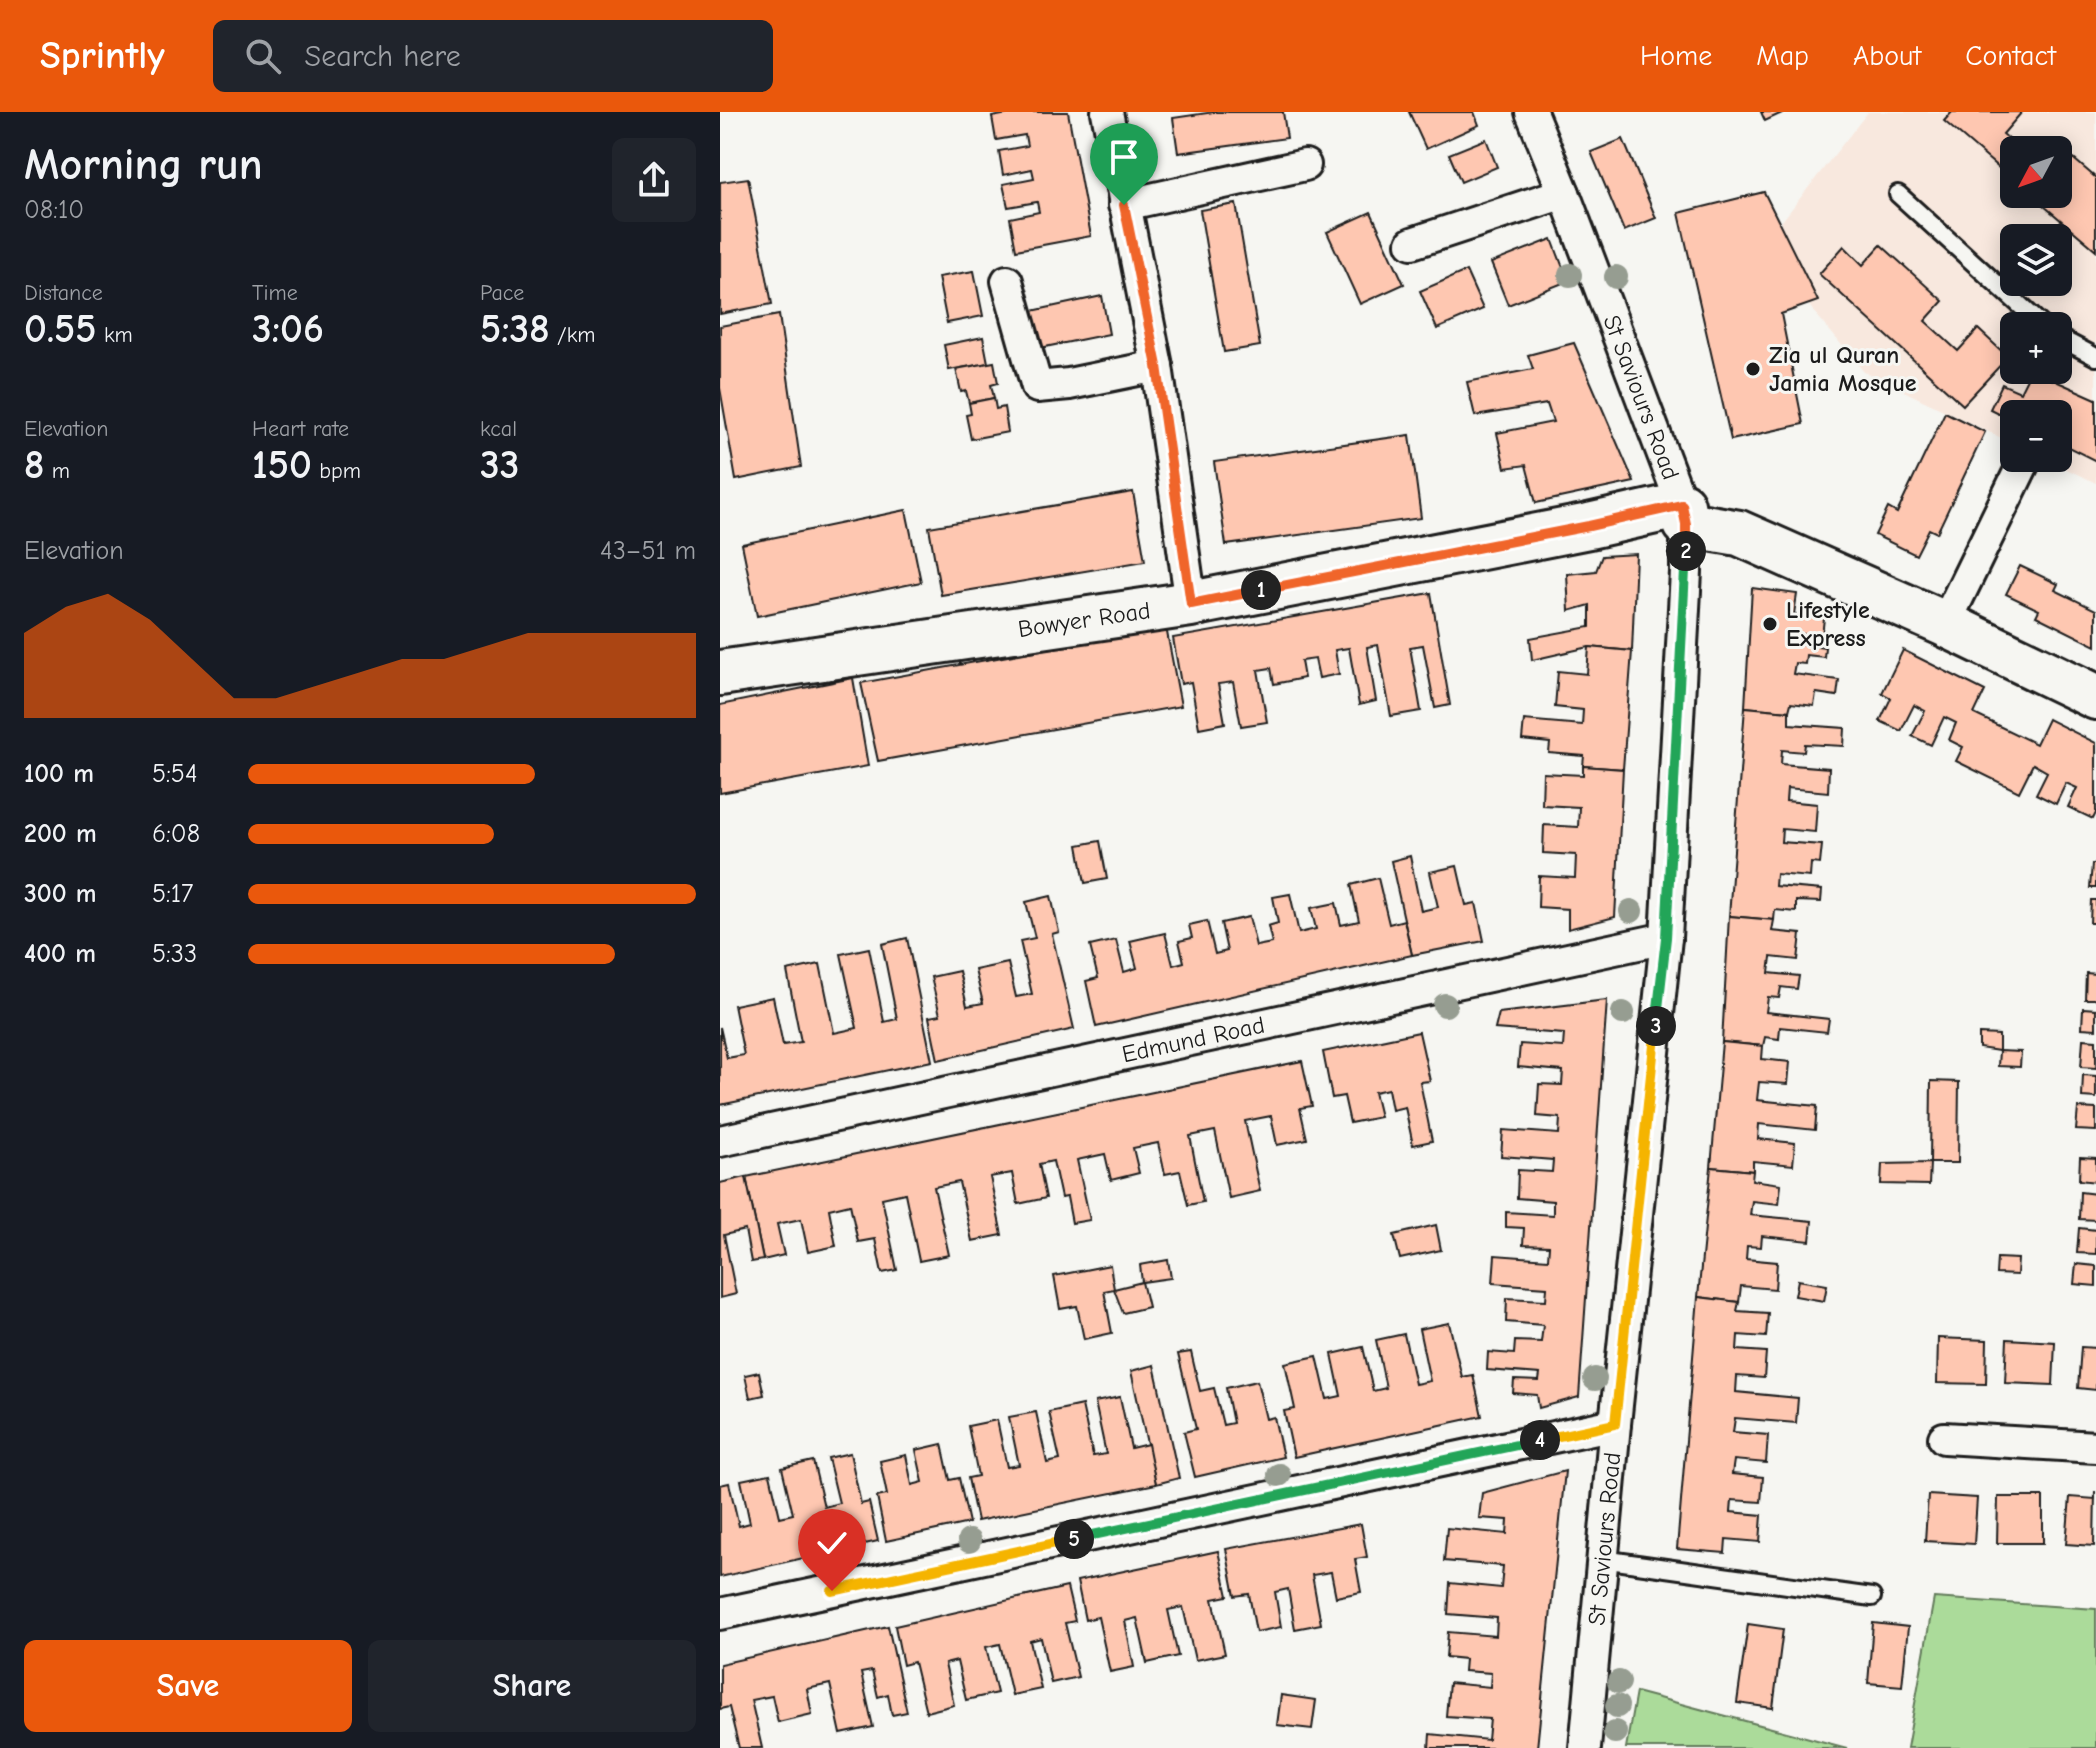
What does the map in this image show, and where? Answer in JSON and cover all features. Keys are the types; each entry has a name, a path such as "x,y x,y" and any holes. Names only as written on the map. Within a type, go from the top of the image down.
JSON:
{"main road":[{"name":"Bowyer Road","path":"720,673 1191,604 1589,526 1684,514"},
{"path":"1684,514 1739,533 1945,624 2096,697"}],"street":[{"path":"1107,112 1157,366 1191,604"},
{"name":"St Saviours Road","path":"1531,112 1684,514 1686,572 1666,938 1585,1748"},
{"path":"1124,205 1305,165"},
{"path":"1412,243 1564,193"},
{"path":"1007,281 1037,387 1069,384 1157,366"},
{"path":"1945,624 2019,472"},
{"name":"Edmund Road","path":"720,1141 1666,938"},
{"path":"720,1614 1615,1424"},
{"path":"1944,1438 2096,1447"}],"lane":[{"path":"1898,194 2028,312"},
{"path":"2072,344 2096,357"},
{"path":"1602,1559 1872,1597"}],"shaded area":[{"path":"1868,112 2096,112 2096,483 2072,472 2072,400 2000,400 2000,437 1864,372 1801,296 1775,230"}],"green space":[{"path":"1934,1598 2096,1609 2096,1748 1907,1748"},
{"path":"1636,1692 1847,1748 1626,1748"}],"building":[{"path":"1018,112 1068,112 1091,236 1016,250 1010,218 1039,212 1037,202 1008,207 1003,184 1034,178 1032,169 1003,175 999,151 1027,146 1025,135 996,140 992,117"},
{"path":"1214,112 1283,112 1287,138 1178,153 1173,118"},
{"path":"1409,112 1474,112 1479,125 1426,149"},
{"path":"1761,112 1784,112 1765,121"},
{"path":"1952,112 2022,112 2003,134 2005,136 2000,136 2000,169 1944,121"},
{"path":"1486,139 1497,167 1461,182 1449,154"},
{"path":"1623,139 1656,218 1624,231 1591,152"},
{"path":"2072,157 2096,178 2096,250 2072,230 2072,224 2065,224 2046,208 2072,208"},
{"path":"748,178 772,304 720,314 720,182"},
{"name":"Zia ul Quran Jamia Mosque","path":"1764,192 1818,301 1781,314 1803,424 1731,440 1679,213"},
{"path":"1236,204 1260,346 1224,352 1200,210"},
{"path":"1371,212 1404,284 1360,304 1327,232"},
{"path":"1552,239 1568,281 1508,305 1491,263"},
{"path":"1881,245 1943,301 1925,321 1958,351 1978,329 2000,350 2000,366 1963,405 1819,274 1844,246 1863,265"},
{"path":"974,271 983,316 947,323 938,277"},
{"path":"1466,271 1483,309 1437,329 1420,291"},
{"path":"1102,296 1109,334 1040,348 1032,311"},
{"path":"779,315 801,467 736,480 720,388 720,326"},
{"path":"983,337 988,363 949,370 944,345"},
{"path":"1574,343 1634,482 1536,503 1526,465 1505,468 1497,433 1553,422 1547,404 1475,416 1467,382 1533,369 1528,355"},
{"path":"994,362 998,383 991,385 994,398 969,403 966,391 961,392 956,369"},
{"path":"2002,384 2020,392 2024,384 2062,384 2096,399 2096,461 2072,449 2072,400 2000,400 2000,414 1990,409"},
{"path":"994,398 996,409 1004,407 1008,432 971,439 966,415 971,414 969,403"},
{"path":"1945,412 1985,432 1937,533 1929,529 1916,555 1875,535 1888,508 1897,513"},
{"path":"1410,435 1421,518 1226,545 1214,462"},
{"path":"1133,492 1145,561 941,595 929,527"},
{"path":"906,510 921,582 757,616 742,544"},
{"path":"1636,554 1632,651 1589,647 1532,660 1530,638 1590,627 1590,605 1569,611 1567,574 1596,571 1602,556"},
{"path":"2020,566 2058,584 2055,590 2096,610 2096,646 2036,616 2039,610 2006,594"},
{"path":"1752,588 1797,594 1794,614 1824,618 1822,636 1795,633 1794,643 1825,647 1824,657 1806,655 1805,664 1795,663 1793,674 1839,680 1837,696 1816,693 1814,706 1791,703 1789,711 1745,707"},
{"path":"1431,593 1450,705 1435,708 1423,645 1410,647 1421,711 1391,716 1378,645 1367,647 1376,701 1359,705 1349,648 1335,650 1339,674 1319,678 1315,659 1301,661 1304,678 1274,684 1271,668 1258,670 1267,722 1241,726 1233,682 1218,684 1225,723 1199,728 1191,682 1181,684 1173,638"},
{"path":"1166,627 1181,706 878,761 861,683"},
{"path":"1589,647 1632,651 1623,769 1583,766 1584,756 1549,753 1550,743 1522,740 1524,720 1582,725 1583,710 1555,707 1558,671 1587,674"},
{"path":"1903,650 1985,691 1974,714 2036,744 2048,719 2096,743 2096,813 2093,819 2068,807 2077,788 2066,783 2056,804 2036,794 2047,772 2033,764 2019,792 1956,761 1963,747 1949,740 1956,723 1944,717 1931,745 1912,736 1925,711 1914,705 1901,731 1880,721 1891,698 1882,693"},
{"path":"853,678 868,766 720,793 720,705"},
{"path":"1745,707 1789,711 1789,724 1845,728 1844,746 1805,744 1804,752 1782,750 1781,764 1829,768 1828,792 1787,788 1786,801 1817,804 1815,832 1782,829 1781,842 1822,845 1820,864 1811,863 1810,877 1776,874 1775,886 1822,890 1821,902 1796,901 1796,912 1775,910 1774,920 1729,916"},
{"path":"1583,766 1623,769 1615,917 1568,929 1568,909 1538,907 1539,876 1575,878 1576,855 1543,853 1544,825 1578,827 1579,807 1542,805 1543,773 1583,775"},
{"path":"1100,841 1107,879 1085,883 1078,845"},
{"path":"1410,856 1421,911 1438,907 1430,872 1457,866 1466,905 1476,903 1484,941 1412,955 1391,861"},
{"path":"2092,864 2096,864 2096,888 2090,888"},
{"path":"1378,878 1389,924 1404,920 1412,955 1096,1027 1086,981 1098,978 1090,946 1116,940 1124,972 1137,968 1130,941 1165,933 1173,965 1184,962 1179,941 1192,938 1189,925 1207,921 1215,954 1227,951 1221,923 1249,917 1256,946 1272,943 1268,926 1278,923 1273,897 1290,894 1299,933 1316,929 1311,908 1336,903 1341,925 1359,921 1351,885"},
{"path":"1051,896 1059,932 1052,934 1074,1029 938,1060 929,1017 940,1015 931,977 959,971 967,1006 983,1003 975,970 1008,963 1016,997 1032,994 1020,941 1035,938 1026,902"},
{"path":"2091,900 2096,900 2096,923 2090,923"},
{"path":"1729,916 1774,920 1772,931 1801,934 1798,960 1771,957 1769,973 1799,976 1797,989 1781,987 1779,998 1768,997 1766,1012 1829,1019 1827,1032 1780,1027 1779,1039 1765,1037 1763,1046 1722,1042"},
{"path":"907,938 932,1061 720,1105 720,1027 727,1058 744,1055 734,1005 773,997 783,1045 801,1042 787,971 820,964 834,1033 857,1028 841,954 869,948 884,1022 897,1019 882,944"},
{"path":"2086,973 2096,974 2096,999 2085,999"},
{"path":"1607,1000 1579,1397 1539,1408 1537,1395 1513,1393 1514,1380 1539,1381 1540,1374 1487,1370 1488,1352 1514,1354 1515,1341 1541,1342 1543,1325 1506,1322 1507,1298 1546,1300 1547,1287 1493,1283 1495,1255 1548,1259 1549,1246 1523,1245 1524,1228 1506,1227 1506,1212 1553,1215 1553,1201 1517,1198 1518,1170 1552,1172 1553,1160 1501,1156 1503,1130 1559,1134 1560,1118 1537,1116 1539,1084 1562,1085 1563,1071 1518,1067 1520,1044 1563,1047 1564,1034 1495,1029 1499,1013"},
{"path":"2083,1008 2096,1009 2096,1029 2082,1028"},
{"path":"1419,1032 1430,1081 1420,1082 1432,1141 1413,1145 1405,1107 1392,1110 1388,1089 1374,1092 1380,1117 1350,1123 1344,1096 1332,1098 1323,1052"},
{"path":"1979,1034 1999,1035 1999,1051 1979,1048"},
{"path":"2083,1039 2096,1040 2096,1068 2081,1067"},
{"path":"1722,1042 1763,1046 1762,1059 1790,1062 1788,1084 1759,1082 1757,1100 1817,1106 1815,1130 1759,1124 1758,1139 1795,1143 1793,1165 1753,1161 1753,1171 1711,1167"},
{"path":"1999,1051 2021,1052 2020,1067 1998,1066"},
{"path":"1302,1061 1312,1106 1300,1108 1307,1139 1277,1145 1271,1116 1245,1121 1260,1191 1229,1198 1215,1131 1190,1136 1203,1202 1188,1205 1180,1171 1165,1174 1158,1143 1133,1148 1139,1173 1111,1180 1105,1154 1077,1160 1090,1220 1072,1223 1067,1197 1061,1198 1053,1161 1039,1164 1046,1198 1018,1204 1012,1173 990,1177 1002,1235 972,1241 959,1182 934,1187 949,1255 919,1261 905,1193 882,1198 897,1270 882,1273 875,1239 858,1242 850,1204 829,1209 836,1246 808,1252 801,1219 777,1224 784,1255 763,1260 746,1177"},
{"path":"2083,1075 2096,1076 2096,1098 2082,1097"},
{"path":"1931,1081 1959,1082 1958,1163 1930,1163"},
{"path":"2078,1108 2096,1109 2096,1131 2076,1130"},
{"path":"2080,1157 2096,1158 2096,1182 2079,1180"},
{"path":"1930,1163 1929,1185 1881,1184 1882,1164"},
{"path":"1711,1167 1753,1171 1752,1180 1781,1184 1779,1204 1752,1201 1750,1215 1812,1221 1810,1241 1762,1236 1761,1247 1747,1246 1746,1259 1777,1262 1775,1289 1741,1286 1739,1302 1698,1297"},
{"path":"746,1177 763,1260 751,1262 745,1230 724,1235 736,1294 720,1298 720,1183"},
{"path":"2080,1192 2096,1194 2096,1220 2079,1219"},
{"path":"1436,1225 1441,1250 1400,1259 1394,1235"},
{"path":"2079,1228 2096,1230 2096,1254 2077,1253"},
{"path":"1997,1258 2018,1259 2017,1275 1996,1274"},
{"path":"1168,1260 1171,1278 1142,1282 1140,1265"},
{"path":"2076,1264 2096,1266 2096,1286 2074,1284"},
{"path":"1110,1265 1114,1289 1104,1291 1112,1333 1084,1339 1077,1306 1060,1309 1054,1276"},
{"path":"1798,1280 1827,1285 1824,1301 1795,1296"},
{"path":"1142,1282 1148,1307 1123,1313 1114,1289"},
{"path":"1698,1297 1739,1302 1737,1311 1768,1313 1766,1337 1738,1335 1737,1350 1766,1352 1764,1378 1737,1376 1736,1392 1798,1398 1796,1423 1735,1418 1733,1432 1768,1435 1766,1463 1734,1460 1732,1474 1763,1477 1761,1502 1732,1500 1731,1512 1762,1515 1760,1542 1726,1539 1725,1553 1677,1549"},
{"path":"1449,1323 1462,1377 1473,1375 1482,1416 1294,1457 1284,1411 1295,1409 1285,1363 1317,1356 1327,1399 1341,1396 1332,1354 1363,1347 1373,1391 1386,1388 1376,1340 1404,1334 1415,1384 1430,1381 1419,1329"},
{"path":"1938,1338 1987,1340 1986,1384 1937,1383"},
{"path":"2007,1339 2055,1342 2053,1385 2005,1383"},
{"path":"2081,1347 2096,1348 2096,1390 2078,1388"},
{"path":"1191,1352 1200,1391 1214,1388 1223,1425 1233,1423 1226,1388 1257,1381 1266,1419 1274,1417 1283,1457 1195,1477 1184,1432 1196,1429 1178,1354"},
{"path":"1154,1365 1179,1478 1156,1484 1131,1371"},
{"path":"759,1372 764,1395 750,1398 745,1375"},
{"path":"1120,1397 1131,1448 1148,1444 1156,1484 977,1521 968,1478 978,1476 968,1426 997,1420 1007,1467 1019,1465 1009,1417 1036,1412 1047,1463 1060,1460 1049,1412 1082,1405 1093,1456 1106,1454 1095,1402"},
{"path":"942,1444 950,1480 959,1478 969,1523 886,1541 877,1497 887,1495 880,1461 906,1455 912,1485 923,1482 916,1450"},
{"path":"850,1453 861,1504 869,1502 878,1541 720,1577 720,1485 729,1483 739,1526 750,1523 741,1480 770,1474 780,1517 793,1514 782,1468 813,1461 824,1507 839,1503 828,1458"},
{"path":"1565,1471 1537,1748 1429,1748 1430,1734 1488,1740 1490,1719 1446,1716 1449,1683 1490,1687 1491,1673 1464,1671 1465,1659 1446,1657 1448,1632 1496,1636 1497,1618 1448,1614 1450,1583 1501,1588 1503,1566 1444,1561 1447,1528 1507,1534 1508,1520 1479,1518 1482,1493"},
{"path":"1928,1495 1977,1498 1974,1544 1925,1541"},
{"path":"1998,1497 2043,1497 2043,1543 1997,1543"},
{"path":"2070,1497 2095,1499 2094,1546 2066,1544"},
{"path":"1361,1524 1367,1557 1355,1559 1361,1592 1336,1597 1331,1572 1312,1575 1321,1624 1295,1629 1288,1589 1275,1592 1281,1627 1256,1632 1249,1594 1235,1596 1226,1549"},
{"path":"1218,1551 1228,1596 1213,1599 1225,1654 1195,1660 1183,1607 1168,1610 1178,1656 1147,1663 1137,1618 1125,1621 1134,1667 1110,1672 1098,1617 1085,1620 1077,1581"},
{"path":"1067,1587 1075,1621 1065,1623 1078,1677 1051,1683 1041,1638 1030,1641 1041,1689 1012,1695 1000,1644 986,1647 997,1693 966,1700 957,1661 945,1664 954,1705 926,1712 914,1662 903,1665 895,1626"},
{"path":"1873,1623 1908,1627 1902,1686 1868,1683"},
{"path":"1748,1624 1783,1629 1773,1708 1737,1703"},
{"path":"888,1626 907,1712 892,1715 888,1694 878,1697 872,1671 861,1673 873,1727 841,1734 830,1684 807,1689 812,1714 778,1722 772,1696 751,1700 762,1748 739,1748 729,1707 720,1709 720,1664"},
{"path":"1281,1695 1316,1700 1312,1729 1277,1725"}],"place":[{"name":"Zia ul Quran Jamia Mosque","path":"1753,369"},
{"name":"Lifestyle Express","path":"1770,624"}],"route":[{"path":"832,1591 1615,1424 1666,938 1686,572 1686,524 1682,505 1191,604 1157,366 1124,205"}]}
